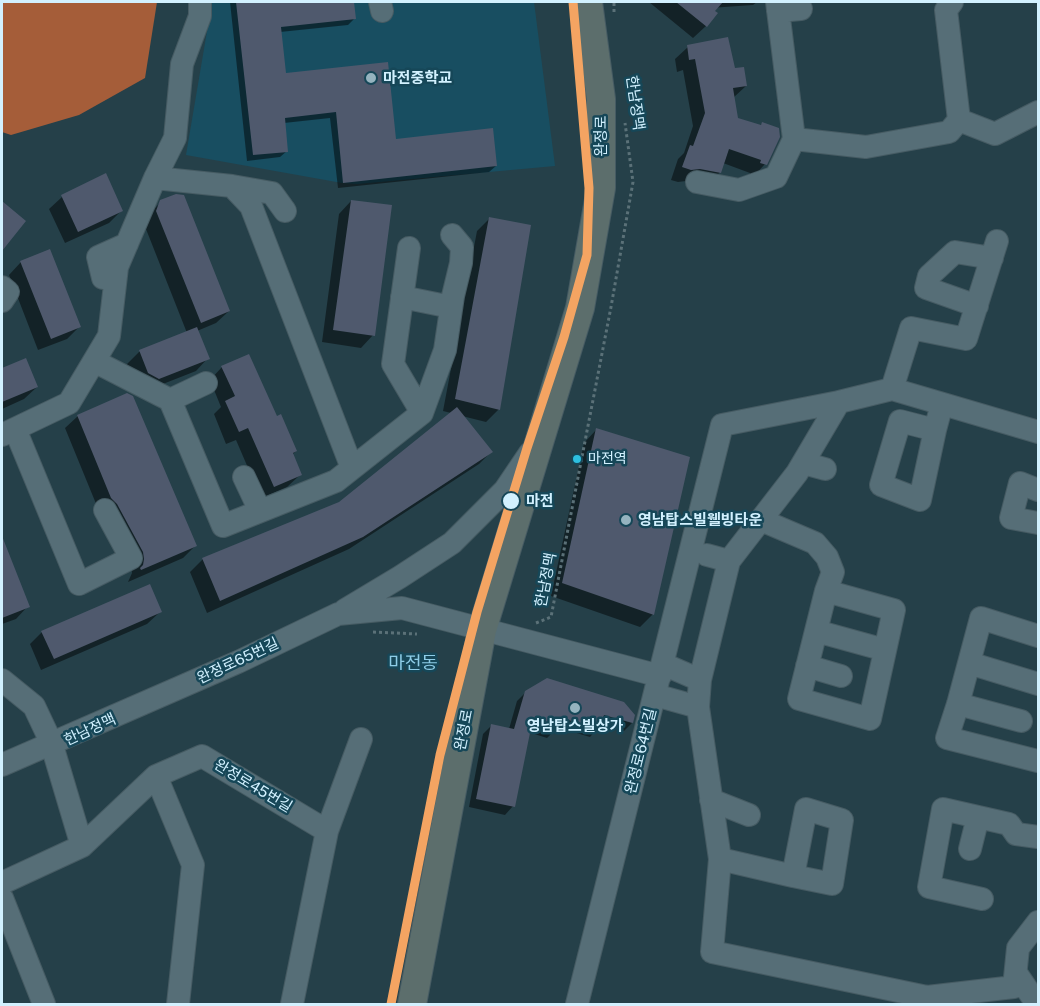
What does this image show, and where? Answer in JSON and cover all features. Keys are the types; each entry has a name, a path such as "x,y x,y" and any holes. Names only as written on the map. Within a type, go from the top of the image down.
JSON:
{"main road":[{"name":"완정로","path":"412,1005 493,632 542,436 580,308 601,188 601,99 588,2"}],"street":[{"path":"105,510 131,558 79,584 8,432 69,403 109,336 117,267 175,138 182,64 200,16 200,2"},
{"path":"794,139 866,147 949,132 959,120 946,10 952,2"},
{"path":"697,182 739,190 776,177 794,139 785,7"},
{"path":"959,120 995,134 1038,112"},
{"path":"156,178 232,186 272,193 285,211"},
{"path":"232,186 251,206 352,468"},
{"path":"94,361 170,400 223,526 336,481 422,413 445,350 451,307 461,263 462,247 452,235"},
{"path":"103,278 98,257 127,244"},
{"path":"409,248 393,364 422,413"},
{"path":"892,389 911,328 966,339 977,306 994,250 956,252 929,276 926,288 977,306"},
{"path":"2,287 8,292 2,301"},
{"path":"402,297 451,307"},
{"path":"170,400 206,383"},
{"path":"1038,432 892,389 839,402 797,473 729,561 700,680 698,707 720,860 712,952 927,997 1014,987 1018,948 1038,922"},
{"name":"완정로64번길","path":"577,1005 722,424 839,402"},
{"path":"935,430 942,404"},
{"path":"338,614 452,543 505,490 542,436"},
{"path":"803,464 825,469"},
{"path":"244,477 260,512"},
{"path":"1038,490 1020,483 1011,518 1038,523"},
{"path":"761,520 815,543 827,557 833,572 826,591 799,699 870,719 894,610 826,591"},
{"path":"707,555 729,561"},
{"name":"완정로65번길","path":"2,765 238,662 338,614 402,608 493,632"},
{"path":"1038,636 981,618 958,704 946,738 1038,761"},
{"path":"816,631 885,650"},
{"path":"493,632 659,678 700,680"},
{"path":"969,663 1038,684"},
{"path":"807,666 841,676"},
{"path":"659,678 698,707"},
{"path":"2,680 34,706 51,742 82,846"},
{"path":"958,704 1021,722"},
{"path":"292,1005 327,831 361,739"},
{"name":"완정로45번길","path":"2,883 82,846 156,776 202,756 327,831"},
{"path":"156,776 193,865 178,1005"},
{"path":"711,800 749,814"},
{"path":"982,899 929,887 943,809 1009,824 1016,834 1038,837"},
{"path":"970,849 978,817"},
{"path":"720,860 793,876"},
{"path":"2,898 44,1005"},
{"path":"1016,973 1033,998"}],"path":[{"path":"614,2 614,13"},
{"name":"한남정맥","path":"493,632 551,617 633,182 624,114"},
{"path":"372,632 417,634"}],"shaded area":[{"path":"2,2 157,2 145,78 79,115 11,135 2,132"},
{"name":"마전중학교","path":"212,2 534,2 555,166 357,184 186,155"}],"building":[{"path":"236,2 354,2 356,19 281,27 286,73 388,62 396,139 493,128 497,166 343,183 336,112 285,118 288,152 253,155"},
{"path":"676,2 723,2 715,11 718,13 707,27"},
{"path":"728,37 735,68 744,67 747,86 733,88 738,118 761,125 762,122 779,128 780,137 767,165 760,163 761,160 729,149 721,173 700,169 691,170 682,167 690,145 693,146 705,113 695,59 689,60 687,45"},
{"path":"106,173 123,211 78,232 61,195"},
{"path":"176,194 184,195 230,311 201,323 156,211 160,200"},
{"path":"351,200 392,205 375,336 333,330"},
{"path":"2,201 26,221 2,251"},
{"path":"489,217 531,225 500,410 455,399"},
{"path":"50,249 81,327 51,339 20,261"},
{"path":"197,327 210,359 159,379 148,373 139,350"},
{"path":"249,354 277,416 281,414 297,451 293,453 302,475 274,487 248,428 239,432 225,401 235,396 221,366"},
{"path":"26,358 38,387 2,402 2,368"},
{"path":"127,393 133,396 197,546 141,570 143,552 117,504 111,498 77,415"},
{"path":"457,407 493,452 363,537 220,601 202,558 339,502"},
{"name":"영남탑스빌웰빙타운","path":"596,428 690,457 654,615 562,583"},
{"path":"2,536 30,607 2,618"},
{"path":"150,584 162,612 54,659 41,631"},
{"path":"547,678 624,702 635,715 633,723 604,715 600,729 561,718 557,730 532,723 515,807 476,799 491,724 514,729 525,691"}],"transit line":[{"path":"391,1004 440,755 477,612 564,337 587,255 589,188 573,2"}],"place":[{"name":"마전중학교","path":"371,78"},
{"name":"마전역","path":"577,459"},
{"name":"마전","path":"511,501"},
{"name":"영남탑스빌웰빙타운","path":"626,520"},
{"name":"영남탑스빌상가","path":"575,708"}],"district":[{"name":"마전동","path":"413,663"}]}
